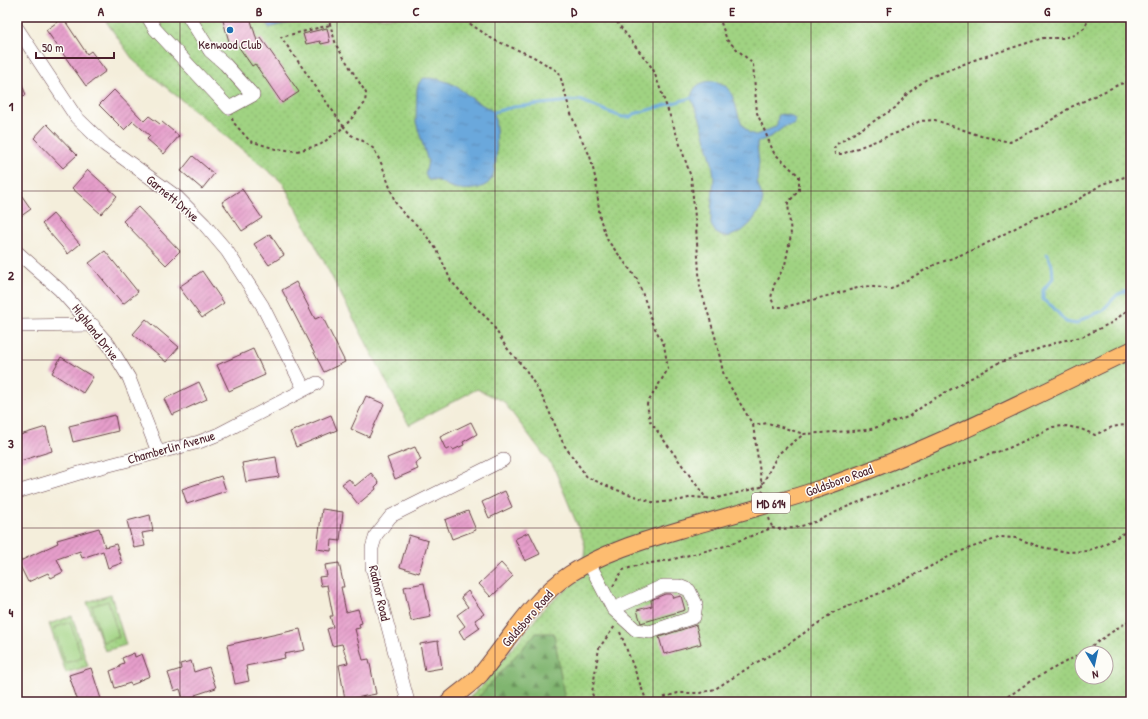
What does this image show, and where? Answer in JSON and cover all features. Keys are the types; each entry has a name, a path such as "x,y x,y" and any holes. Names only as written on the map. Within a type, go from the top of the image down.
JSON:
{"main road":[{"name":"Goldsboro Road","path":"448,702 479,676 536,603 551,588 570,574 589,563 610,553 654,538 807,493 906,455 965,430 1131,350"}],"street":[{"path":"148,17 155,29 229,108 253,95 225,64 210,51 189,17"},
{"name":"Garnett Drive","path":"17,28 76,117 104,145 177,197 228,251 262,305 304,389"},
{"name":"Highland Drive","path":"17,252 60,290 109,344 129,378 158,452"},
{"path":"17,326 93,326"},
{"name":"Chamberlin Avenue","path":"17,492 86,471 199,442 219,434 318,383"},
{"name":"Radnor Road","path":"408,702 372,567 372,548 376,535 391,516 503,460"},
{"path":"589,563 613,609 636,630 650,632 694,617 696,604 690,590 679,586 663,586 613,609"}],"path":[{"path":"229,108 233,122 250,141 276,149 297,151 320,145 344,127 365,103 366,93 336,45 328,17"},
{"path":"460,17 494,40 532,56 559,72 569,108 578,132 590,156 596,181 600,219 608,241 637,279 652,323 664,345 668,369 647,404 650,421 706,498"},
{"path":"613,17 654,69 690,177 700,287 715,336 724,376 753,425 761,487"},
{"path":"719,17 727,40 752,64 757,113 774,153 798,176 799,190 788,204 790,235 785,265 774,284 771,298 775,307 785,307 865,286 890,289 934,265 976,249 1034,218 1070,205 1102,184 1131,175"},
{"path":"1090,17 1084,28 1074,35 1063,38 1043,38 977,59 928,78 907,94 895,108 837,144 834,148 835,154 842,154 899,132 920,121 935,120 981,136 1010,142 1041,127 1071,107 1120,84 1131,81"},
{"path":"330,25 281,37 344,127 351,135 364,141 374,149 382,165 395,202 421,229 437,250 451,281 491,322 506,347 526,370 544,400 564,445 587,477 614,489 654,503 692,498 713,499 761,487 778,454 804,434"},
{"path":"753,425 768,423 804,434 868,430 908,417 930,401 998,363 1061,341 1082,337 1113,322 1131,307"},
{"path":"611,589 623,570 639,565 670,560 725,546 772,528 795,528 818,522 859,502 909,482 1009,448 1053,427 1066,426 1081,429 1095,435 1112,427 1131,424"},
{"path":"660,702 665,697 678,692 700,693 715,689 759,661 780,650 834,612 880,593 956,553 1001,538 1016,538 1041,548 1068,552 1086,551 1101,546 1131,529"},
{"path":"594,702 592,692 599,648 617,624 613,609"},
{"path":"1093,645 1131,620"},
{"path":"620,631 647,702"},
{"path":"997,702 1012,694 1032,680 1074,657"}],"green space":[{"path":"103,17 1131,17 1131,702 465,702 483,685 545,607 582,577 585,546 583,539 554,468 503,401 477,389 409,425 283,183 134,61"},
{"path":"111,595 126,645 105,651 87,602"},
{"path":"108,601 119,637 102,642 92,606"},
{"path":"72,616 88,666 66,673 49,624"},
{"path":"70,622 82,658 65,663 54,628"},
{"path":"536,633 554,633 565,702 474,702"}],"water":[{"path":"266,17 307,17 269,28"},
{"path":"424,78 438,79 449,83 494,112 496,127 496,156 494,174 491,180 484,186 474,189 458,189 436,180 428,180 425,174 428,162 416,122 417,88 419,83"},
{"path":"712,81 725,86 729,90 741,122 749,133 756,135 775,127 778,116 781,114 789,115 795,119 795,124 784,127 772,136 758,142 759,162 757,182 763,199 761,208 751,223 742,231 731,236 723,237 716,233 711,225 714,177 712,163 700,119 691,98 693,90 698,85 704,82"}],"building":[{"path":"222,17 250,17 257,41 261,38 299,92 282,103 255,64 252,66 236,43 230,45"},
{"path":"63,18 87,54 91,51 106,71 86,86 46,30"},
{"path":"327,28 330,42 321,44 320,41 306,44 303,34"},
{"path":"17,72 26,95 17,98"},
{"path":"114,90 144,121 149,116 160,124 162,122 179,136 164,154 147,139 150,136 133,121 124,130 99,105"},
{"path":"47,124 77,155 63,168 34,138"},
{"path":"193,156 214,174 202,189 181,171"},
{"path":"88,170 117,196 101,214 72,188"},
{"path":"17,189 31,209 17,219"},
{"path":"242,189 262,218 242,231 222,202"},
{"path":"138,207 180,251 166,265 123,221"},
{"path":"53,214 80,244 68,254 42,224"},
{"path":"270,234 284,255 269,265 254,244"},
{"path":"105,251 138,292 123,304 89,263"},
{"path":"202,271 224,303 202,318 179,287"},
{"path":"296,282 315,319 322,316 345,362 324,372 282,290"},
{"path":"146,319 179,347 166,362 133,334"},
{"path":"253,349 265,375 229,391 217,365"},
{"path":"61,357 93,377 83,393 52,373"},
{"path":"199,382 207,399 172,415 164,399"},
{"path":"366,396 384,404 369,437 351,429"},
{"path":"115,415 118,431 73,442 69,426"},
{"path":"331,415 337,430 296,447 290,432"},
{"path":"471,422 477,434 463,442 464,445 453,450 452,448 446,450 440,437"},
{"path":"46,427 52,451 17,462 17,436"},
{"path":"415,447 421,460 415,463 418,469 395,479 387,458"},
{"path":"276,457 279,477 246,482 242,463"},
{"path":"371,473 379,483 375,487 376,489 358,504 342,484 349,479 355,486"},
{"path":"221,476 226,491 187,504 182,489"},
{"path":"505,491 512,507 489,518 482,502"},
{"path":"322,509 343,512 340,541 332,540 331,551 317,549"},
{"path":"468,511 476,530 452,539 445,520"},
{"path":"150,515 153,531 142,533 145,546 134,548 127,521"},
{"path":"99,528 105,547 116,544 122,563 108,568 103,551 82,558 80,551 57,559 63,572 51,578 48,573 28,582 18,562 58,543 57,540"},
{"path":"529,532 540,554 525,561 515,539"},
{"path":"409,535 428,541 419,573 400,567"},
{"path":"339,563 344,587 341,587 346,612 358,609 362,623 359,624 360,628 355,629 363,660 369,659 376,694 345,700 339,665 348,663 342,644 332,646 327,629 333,627 330,616 333,616 327,585 321,586 319,577 327,576 325,565"},
{"path":"501,563 513,576 491,597 479,584"},
{"path":"424,583 431,617 411,621 404,587"},
{"path":"468,591 484,614 475,620 480,628 464,639 459,631 465,626 457,615 468,607 461,597"},
{"path":"665,594 671,594 673,598 681,596 685,610 641,623 637,610 652,606 651,600"},
{"path":"696,625 701,644 664,654 659,637"},
{"path":"300,629 305,650 284,654 285,658 246,666 249,681 235,684 227,645"},
{"path":"438,641 442,668 425,671 420,644"},
{"path":"134,653 135,657 142,654 150,676 131,685 130,683 115,688 110,671 120,667 119,665 124,663 122,658"},
{"path":"191,661 194,672 209,667 216,688 195,695 197,702 184,702 180,689 174,691 168,673 181,669 180,664"},
{"path":"91,668 102,702 78,702 69,675"}],"waterway":[{"path":"494,112 513,107 580,100 622,117 630,117 634,114 691,98"},
{"path":"1047,254 1052,265 1053,278 1043,290 1043,300 1052,306 1066,322 1076,324 1083,319 1102,311 1117,295 1131,289"}],"place":[{"name":"Kenwood Club","path":"230,30"}]}
